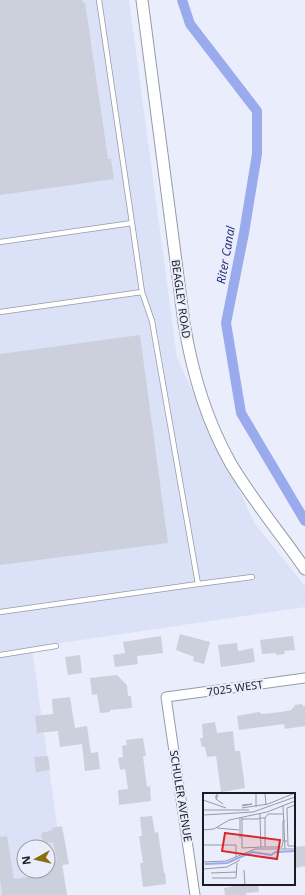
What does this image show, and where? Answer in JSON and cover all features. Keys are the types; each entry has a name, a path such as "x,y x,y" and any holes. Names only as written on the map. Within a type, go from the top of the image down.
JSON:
{"street":[{"name":"BEAGLEY ROAD","path":"142,0 184,323 196,381 211,424 231,464 305,569"},
{"name":"7025 WEST","path":"166,697 305,678"},
{"name":"SCHULER AVENUE","path":"166,697 196,895"}],"lane":[{"path":"99,0 142,292 152,321 198,584"},
{"path":"0,242 132,223"},
{"path":"0,312 142,292"},
{"path":"0,612 252,577"},
{"path":"0,655 56,646"}],"shaded area":[{"path":"0,0 129,0 177,358 255,524 305,586 305,607 0,652"},
{"path":"32,649 67,895 0,895 0,654"}],"building":[{"path":"0,0 82,0 83,3 85,2 108,159 111,159 114,179 0,195"},
{"path":"140,335 168,543 0,565 0,354"},
{"path":"180,634 210,642 204,664 193,661 194,657 176,650"},
{"path":"161,636 163,653 137,656 138,664 115,667 113,655 125,653 123,642"},
{"path":"293,636 295,650 284,651 285,654 262,654 260,640"},
{"path":"237,643 238,651 253,648 255,662 221,667 218,645"},
{"path":"80,655 82,673 68,675 65,657"},
{"path":"117,675 127,685 128,696 131,696 132,708 110,710 110,712 100,713 97,694 92,695 90,678"},
{"path":"70,697 75,728 87,726 91,753 98,752 100,769 85,771 82,744 60,747 58,731 37,733 35,716 53,714 52,699"},
{"path":"302,704 305,706 305,726 285,729 284,724 239,730 237,716 259,712 262,714 292,710 292,708 295,707 294,705"},
{"path":"215,722 217,733 233,731 235,751 240,751 245,788 221,792 216,756 207,757 205,747 202,747 200,738 203,738 202,724"},
{"path":"143,738 146,756 143,756 147,787 150,786 151,801 119,805 118,790 128,789 125,769 120,770 118,758 123,757 122,746 127,745 126,740"},
{"path":"48,756 50,770 36,772 34,757"},
{"path":"152,816 155,833 158,832 166,884 143,887 140,863 143,863 139,836 142,836 140,817"},
{"path":"62,826 69,864 62,865 67,895 2,895 0,879 0,837 7,836 14,879 56,879 56,839 42,839 41,833 53,830 52,828"},
{"path":"305,846 305,866 295,868 295,847"},
{"path":"240,885 258,885 259,892 246,893 246,895 225,895 224,888"}],"waterway":[{"name":"Riter Canal","path":"182,0 190,24 257,111 257,154 244,233 226,323 241,413 305,521"}]}
